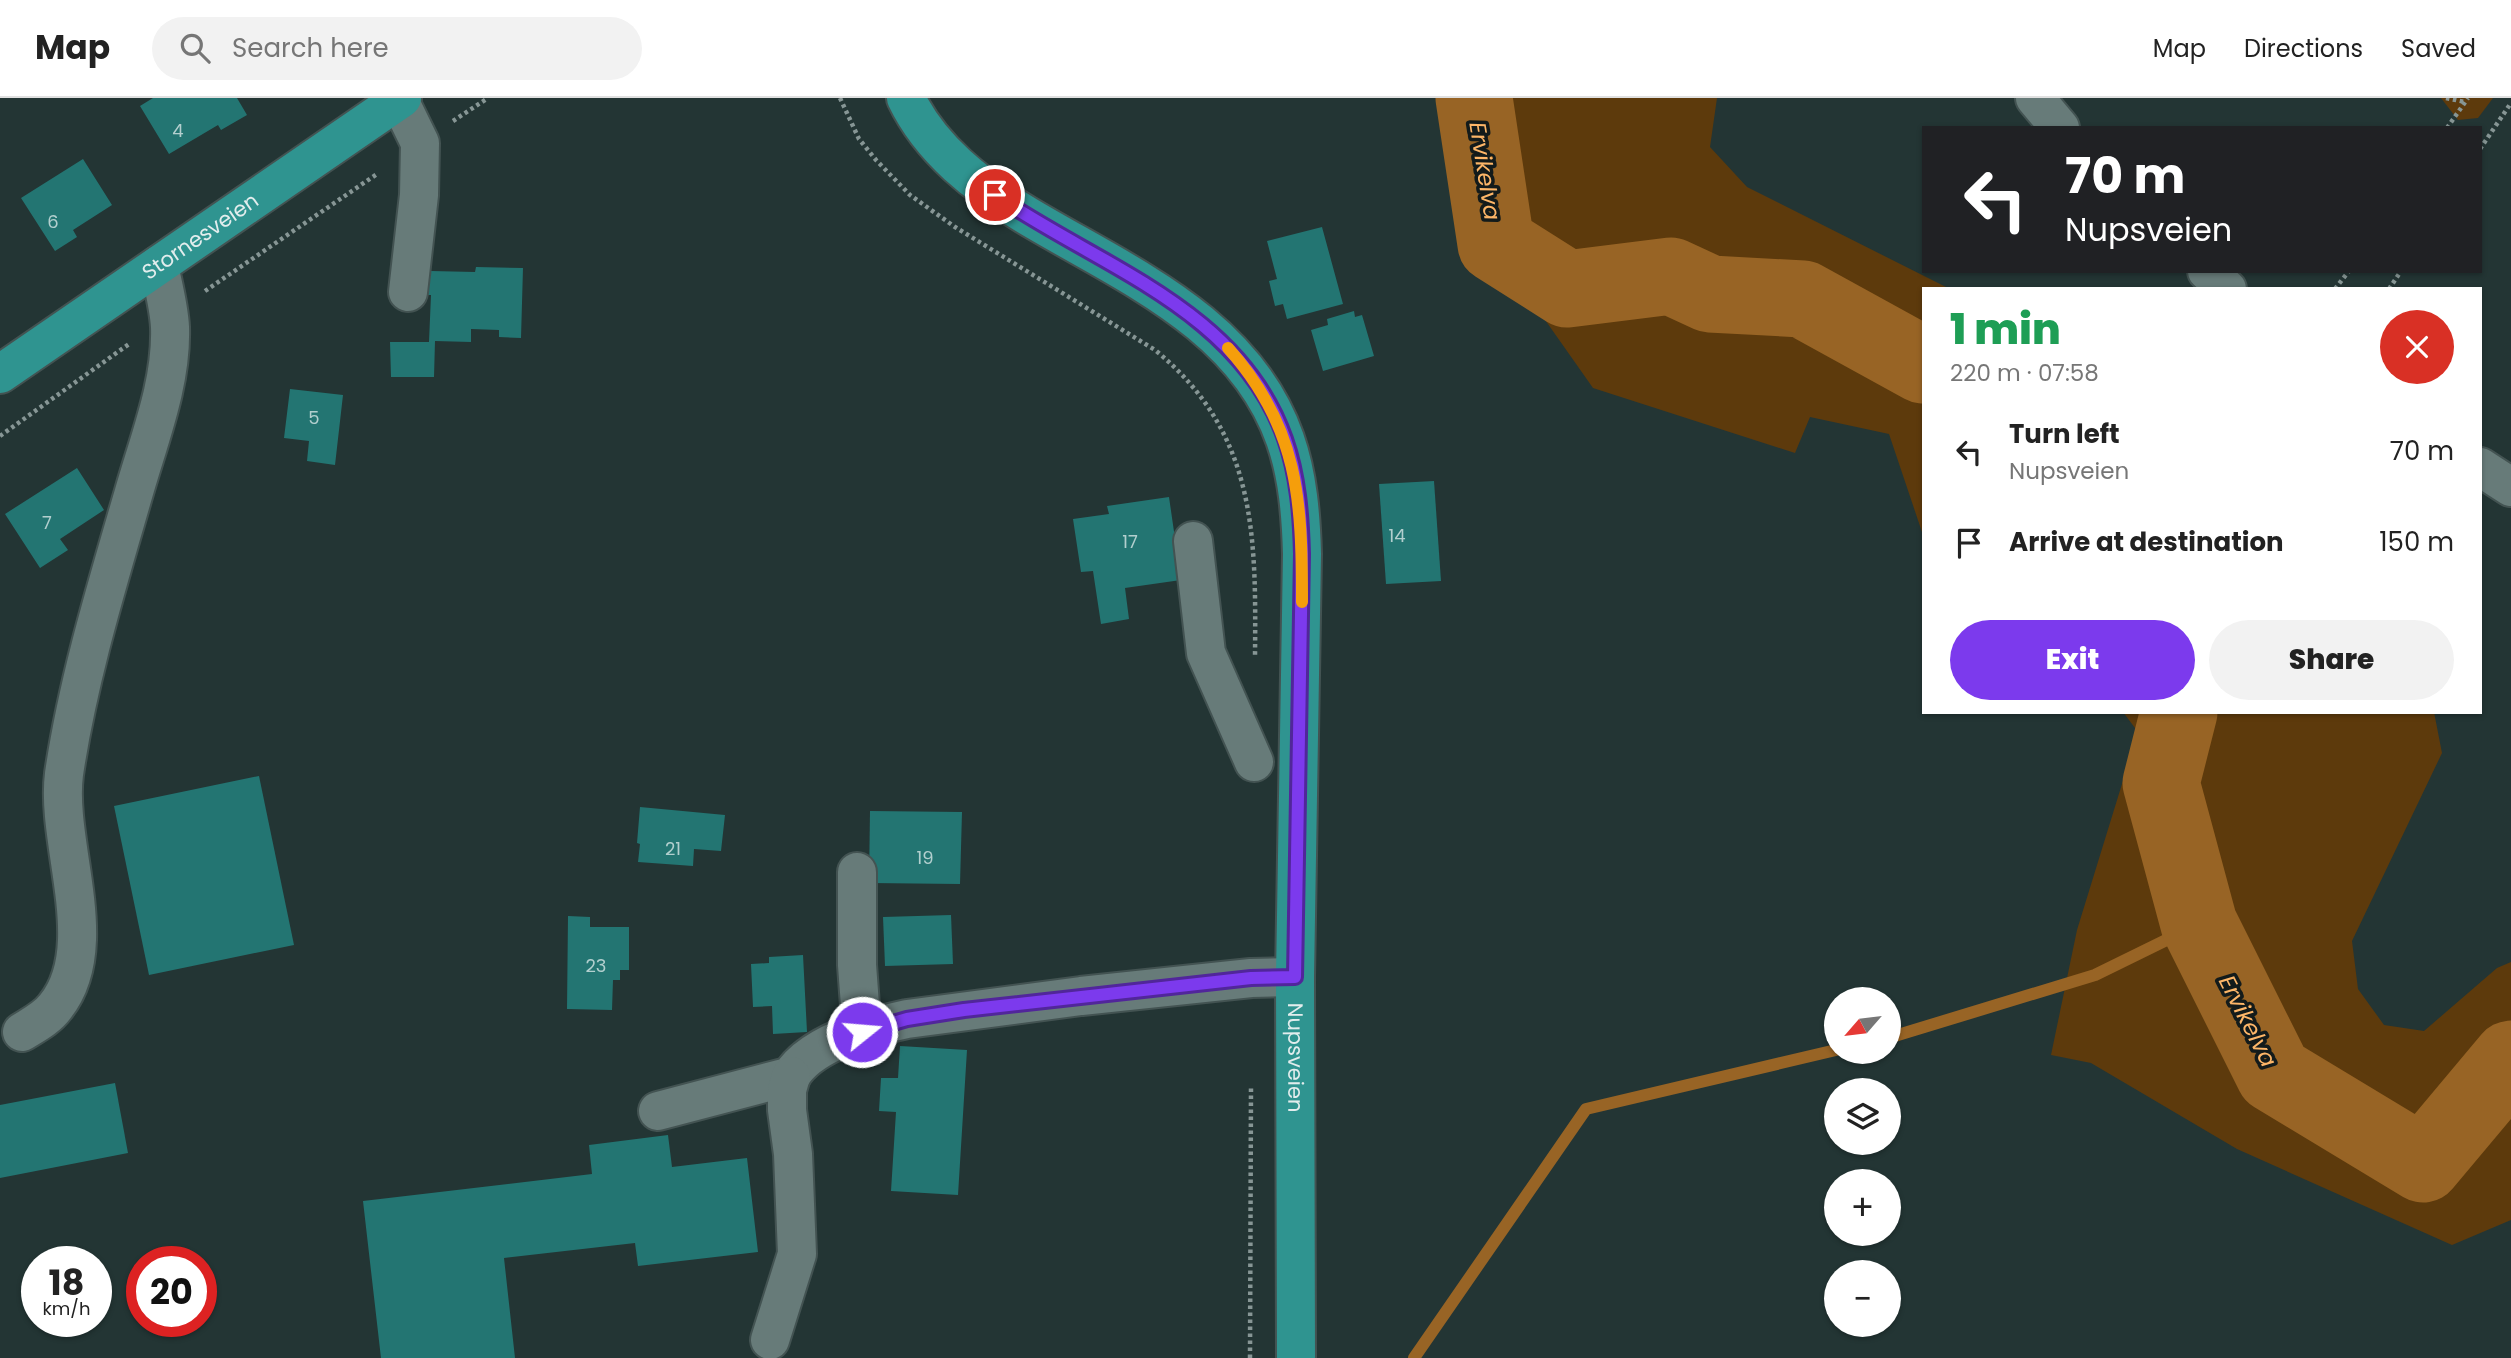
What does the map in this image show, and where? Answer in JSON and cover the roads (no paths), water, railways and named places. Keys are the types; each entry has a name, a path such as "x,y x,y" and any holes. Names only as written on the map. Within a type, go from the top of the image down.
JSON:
{"main road":[{"name":"Nupsveien","path":"906,98 933,139 976,182 1186,310 1224,344 1244,366 1278,421 1292,462 1301,511 1302,554 1295,977 1296,1358"},
{"name":"Stornesveien","path":"0,374 400,99"}],"street":[{"path":"2035,98 2058,126"},
{"path":"400,99 420,143 419,195 408,292"},
{"path":"22,1032 42,1020 56,1007 68,986 75,959 77,928 62,802 64,775 104,597 164,388 168,364 169,315 159,265"},
{"path":"2209,273 2225,287"},
{"path":"2482,468 2511,487"},
{"path":"1193,541 1206,653 1254,762"},
{"path":"857,872 856,965 862,1032"},
{"path":"770,1340 797,1246 793,1154 787,1110 788,1090 791,1076 799,1063 810,1055 862,1032 907,1019 964,1010 1251,978 1295,977"},
{"path":"658,1111 791,1076"}],"waterway":[{"name":"Ervikelva","path":"1474,98 1496,244 1567,289 1671,276 1710,294 1803,299 1922,364"},
{"name":"Ervikelva","path":"2178,714 2161,783 2199,924 2274,1074 2423,1164 2511,1059"},
{"path":"1901,1034 2095,975 2199,924"},
{"path":"1414,1358 1586,1109 1824,1053"}]}
